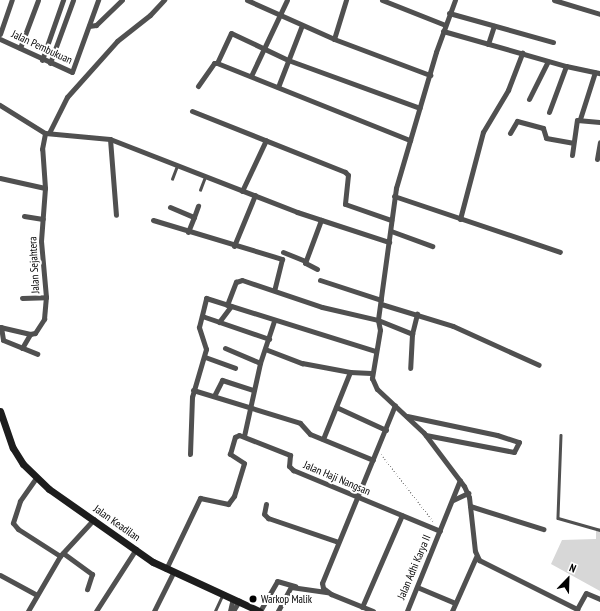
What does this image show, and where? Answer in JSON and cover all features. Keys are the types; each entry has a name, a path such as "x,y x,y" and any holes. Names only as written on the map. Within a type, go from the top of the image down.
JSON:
{"main road":[{"name":"Jalan Keadilan","path":"0,411 13,448 23,464 36,478 136,550 166,569 259,611"}],"street":[{"path":"0,34 12,0"},
{"path":"20,48 38,0"},
{"path":"42,60 63,0"},
{"path":"50,63 73,0"},
{"path":"98,0 89,26 96,25 122,0"},
{"path":"47,133 71,93 117,41 150,15 164,0"},
{"path":"247,0 257,2 280,16 302,26 430,75"},
{"path":"251,76 287,0"},
{"path":"334,39 346,0"},
{"path":"382,0 445,25"},
{"path":"453,611 455,603 476,556 468,493 426,435 377,389 371,373 380,330 378,320 391,231 394,196 443,31 455,0"},
{"path":"554,0 600,14"},
{"path":"449,13 553,42"},
{"name":"Jalan Pembukuan","path":"0,39 70,72 74,69 89,26"},
{"path":"278,87 302,26"},
{"path":"488,44 494,26"},
{"path":"443,31 566,66 598,72 580,119 577,120 572,155"},
{"path":"198,86 214,64 217,63 229,33 288,60 420,108"},
{"path":"460,219 482,132 508,90 522,53"},
{"path":"529,99 548,61"},
{"path":"217,63 410,140"},
{"path":"549,112 566,66"},
{"path":"0,105 47,133 110,139 205,177 321,220 389,242"},
{"path":"192,111 346,173 348,176 345,204 391,220"},
{"path":"580,119 600,122"},
{"path":"510,133 517,121 543,128 546,138 573,143"},
{"name":"Jalan Sejahtera","path":"22,348 30,334 35,333 44,319 46,297 41,241 45,188 42,149 47,133"},
{"path":"110,139 116,215"},
{"path":"242,190 266,140"},
{"path":"597,159 600,142"},
{"path":"0,178 45,188"},
{"path":"234,246 255,195"},
{"path":"394,196 560,252"},
{"path":"188,232 198,206"},
{"path":"170,207 194,217"},
{"path":"24,216 43,219"},
{"path":"153,220 234,246 282,258 274,290"},
{"path":"305,261 321,220"},
{"path":"391,231 432,246"},
{"path":"283,252 305,261 306,264 317,269"},
{"path":"219,322 229,305 239,280 274,290 322,307 378,320 412,334"},
{"path":"320,280 484,339 539,365"},
{"path":"22,298 46,297"},
{"path":"190,454 193,390 205,356 206,345 199,328 206,298 274,321 375,352"},
{"path":"410,368 412,334 417,314"},
{"path":"202,316 269,339"},
{"path":"166,569 200,498 223,504 231,502 244,463 233,457 231,449 235,437 244,436 248,408 260,362 274,321"},
{"path":"30,334 0,327 3,340 37,354"},
{"path":"225,348 260,362"},
{"path":"265,349 286,359 350,372 371,373"},
{"path":"205,356 235,368"},
{"path":"323,440 350,372"},
{"path":"214,396 222,380 253,390"},
{"path":"193,390 300,423 310,434 373,460"},
{"path":"328,592 322,583 395,405"},
{"path":"336,407 386,430"},
{"path":"407,416 497,435 518,442 514,452 426,435"},
{"name":"Jalan Haji Nangsan","path":"244,436 290,455 289,466 293,470 357,498 440,531"},
{"path":"36,478 20,501 13,523 18,529 92,574 87,589"},
{"name":"Jalan Adhi Karya II","path":"407,611 460,480"},
{"path":"453,500 468,493"},
{"path":"266,504 264,514 268,518 338,542"},
{"path":"470,506 543,529"},
{"path":"362,607 402,515"},
{"path":"28,611 62,555 94,519"},
{"path":"96,611 136,550"},
{"path":"476,556 484,563 576,610 586,593 600,599"},
{"path":"154,611 173,573"},
{"path":"0,575 37,595"},
{"path":"259,611 274,583 282,580 295,586 328,592 373,611"},
{"path":"278,611 289,589 295,586"},
{"path":"417,587 455,603"},
{"path":"230,611 236,600"},
{"path":"233,611 236,600"}],"lane":[{"path":"172,179 177,166"},
{"path":"200,190 205,177"},
{"path":"561,435 558,518 600,530"},
{"path":"215,611 223,594"}],"path":[{"path":"377,449 440,531"}],"shaded area":[{"path":"600,528 600,591 551,564 562,540 596,539 596,529"}],"place":[{"name":"Warkop Malik","path":"253,599"}]}
